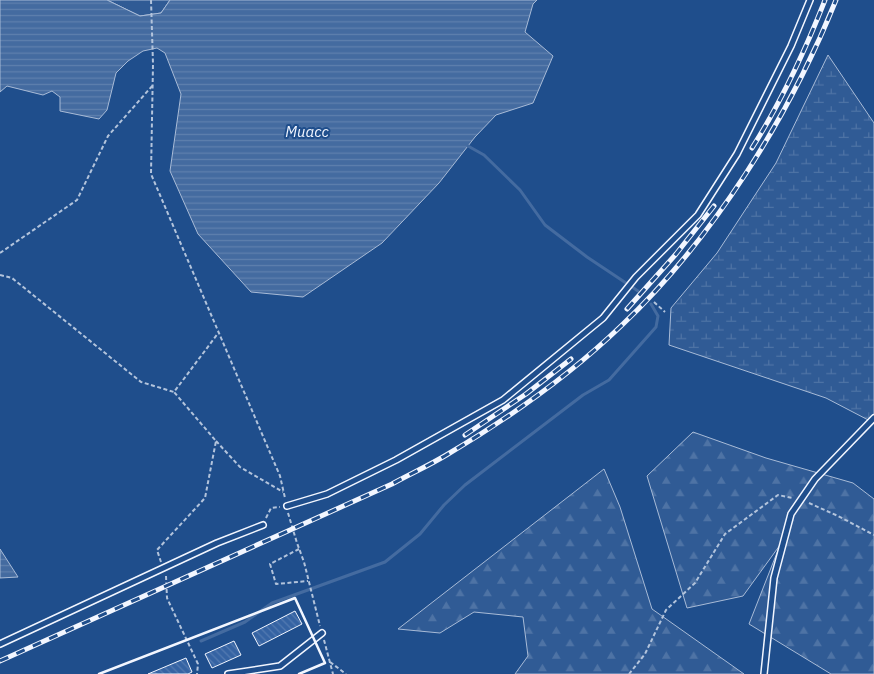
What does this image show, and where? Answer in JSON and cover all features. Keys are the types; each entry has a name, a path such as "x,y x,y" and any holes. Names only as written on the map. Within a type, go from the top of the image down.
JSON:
{"lane":[{"path":"287,506 327,494 362,477 503,400 604,318 636,276 698,215 737,154 791,46 810,0"},
{"path":"764,674 774,578 791,514 815,479 874,418"},
{"path":"0,644 217,543 263,525"},
{"path":"228,674 280,666 322,633"}],"path":[{"path":"151,1 153,64 151,174 280,476 312,594"},
{"path":"0,253 77,200 108,136 153,85"},
{"path":"0,275 12,278 140,382 174,392 240,467 284,492"},
{"path":"654,302 665,312"},
{"path":"174,392 219,332"},
{"path":"197,674 198,664 167,598 167,578 157,550 205,498 216,441"},
{"path":"629,674 645,654 666,610 695,583 725,534 778,495 801,500 838,516 874,535"},
{"path":"263,525 271,508 287,506"},
{"path":"299,549 270,564 276,584 308,581"},
{"path":"329,661 346,674"}],"shaded area":[{"path":"107,0 170,0 161,13 140,16"}],"green space":[{"path":"828,55 874,123 874,423 826,398 669,345 671,308 717,253 776,163"},
{"path":"693,432 766,458 853,483 874,499 874,674 831,674 749,624 780,545 743,596 687,608 647,476"},
{"path":"604,469 620,507 652,609 744,674 515,674 528,656 523,617 474,612 440,633 398,629"}],"water":[{"name":"Миасс","path":"0,0 107,0 140,16 161,13 170,0 537,0 533,4 525,32 553,56 533,103 496,115 475,137 439,183 382,243 303,297 251,292 198,234 170,171 181,94 165,53 157,48 143,51 128,61 116,73 107,110 99,119 60,111 60,97 52,91 43,95 7,86 0,92"},
{"path":"0,549 18,577 0,578"}],"building":[{"path":"295,611 302,624 259,646 252,633"},
{"path":"234,641 241,655 212,668 205,654"},
{"path":"186,658 192,672 188,674 148,674"}],"waterway":[{"path":"468,146 484,155 520,190 545,225 587,257 638,291"},
{"path":"201,641 245,622 272,603 385,562 420,534 444,505 465,485 583,395 609,380 656,327 658,316 651,304"}],"railway":[{"path":"752,148 792,76 825,0"},
{"path":"0,661 392,484 471,440 516,411 560,379 621,326 655,292 687,255 717,215 772,132 796,88 836,0"},
{"path":"627,309 676,254 714,206"},
{"path":"465,435 526,394 571,359"}],"wall":[{"path":"99,674 295,598 325,663 299,674"}]}
